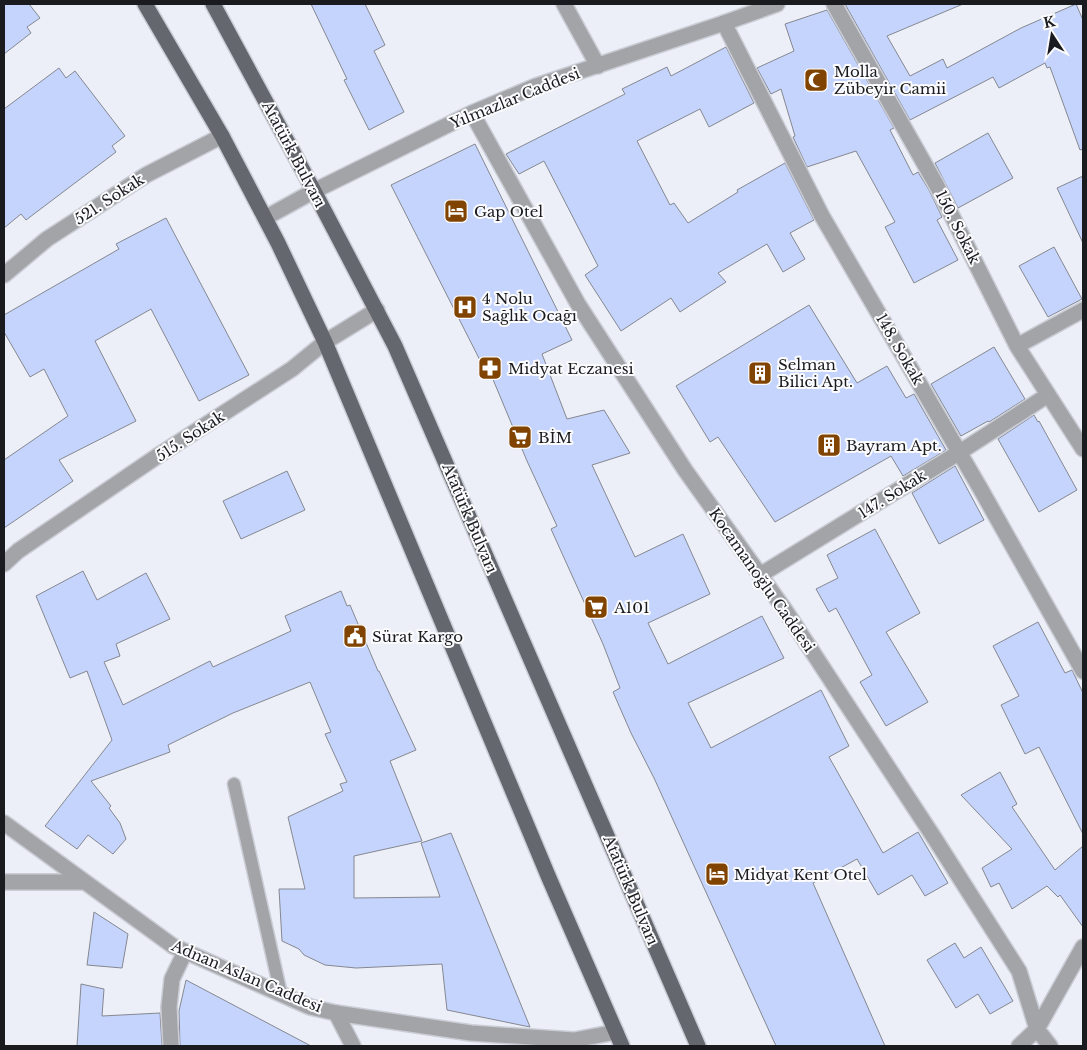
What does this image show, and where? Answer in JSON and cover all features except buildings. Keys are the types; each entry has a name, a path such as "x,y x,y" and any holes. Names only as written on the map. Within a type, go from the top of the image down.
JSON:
{"main road":[{"path":"145,4 222,136 326,342 549,878 622,1046"},
{"name":"Atatürk Bulvarı","path":"213,4 314,190 395,346 698,1046"}],"street":[{"path":"564,4 598,66"},
{"name":"Yılmazlar Caddesi","path":"265,218 314,190 472,113 536,86 724,23 774,4"},
{"name":"150. Sokak","path":"834,4 937,186 1017,346 1083,449"},
{"name":"148. Sokak","path":"724,23 822,216 960,452 1083,671"},
{"name":"Kocamanoğlu Caddesi","path":"472,113 578,304 686,470 785,610 1019,971 1037,1029 1050,1046"},
{"name":"521. Sokak","path":"4,275 47,239 146,175 222,136"},
{"name":"515. Sokak","path":"4,564 18,551 159,455 292,369 326,342 377,310"},
{"path":"1017,346 1083,310"},
{"name":"147. Sokak","path":"760,575 960,452 1048,395"},
{"name":"Adnan Aslan Caddesi","path":"4,823 173,946 310,1007 336,1013 472,1033 574,1040 616,1032"},
{"path":"4,882 84,882"},
{"path":"1019,1046 1037,1029 1083,947"},
{"path":"171,1046 169,1007 172,979 185,952"},
{"path":"336,1013 353,1046"}],"lane":[{"path":"234,784 281,994"}],"place":[{"name":"Molla Zübeyir Camii","path":"816,80"},
{"name":"Gap Otel","path":"456,211"},
{"name":"4 Nolu Sağlık Ocağı","path":"465,307"},
{"name":"Midyat Eczanesi","path":"490,368"},
{"name":"Selman Bilici Apt.","path":"760,373"},
{"name":"BİM","path":"520,437"},
{"name":"Bayram Apt.","path":"829,445"},
{"name":"A101","path":"596,607"},
{"name":"Sürat Kargo","path":"355,636"},
{"name":"Midyat Kent Otel","path":"717,874"}]}
